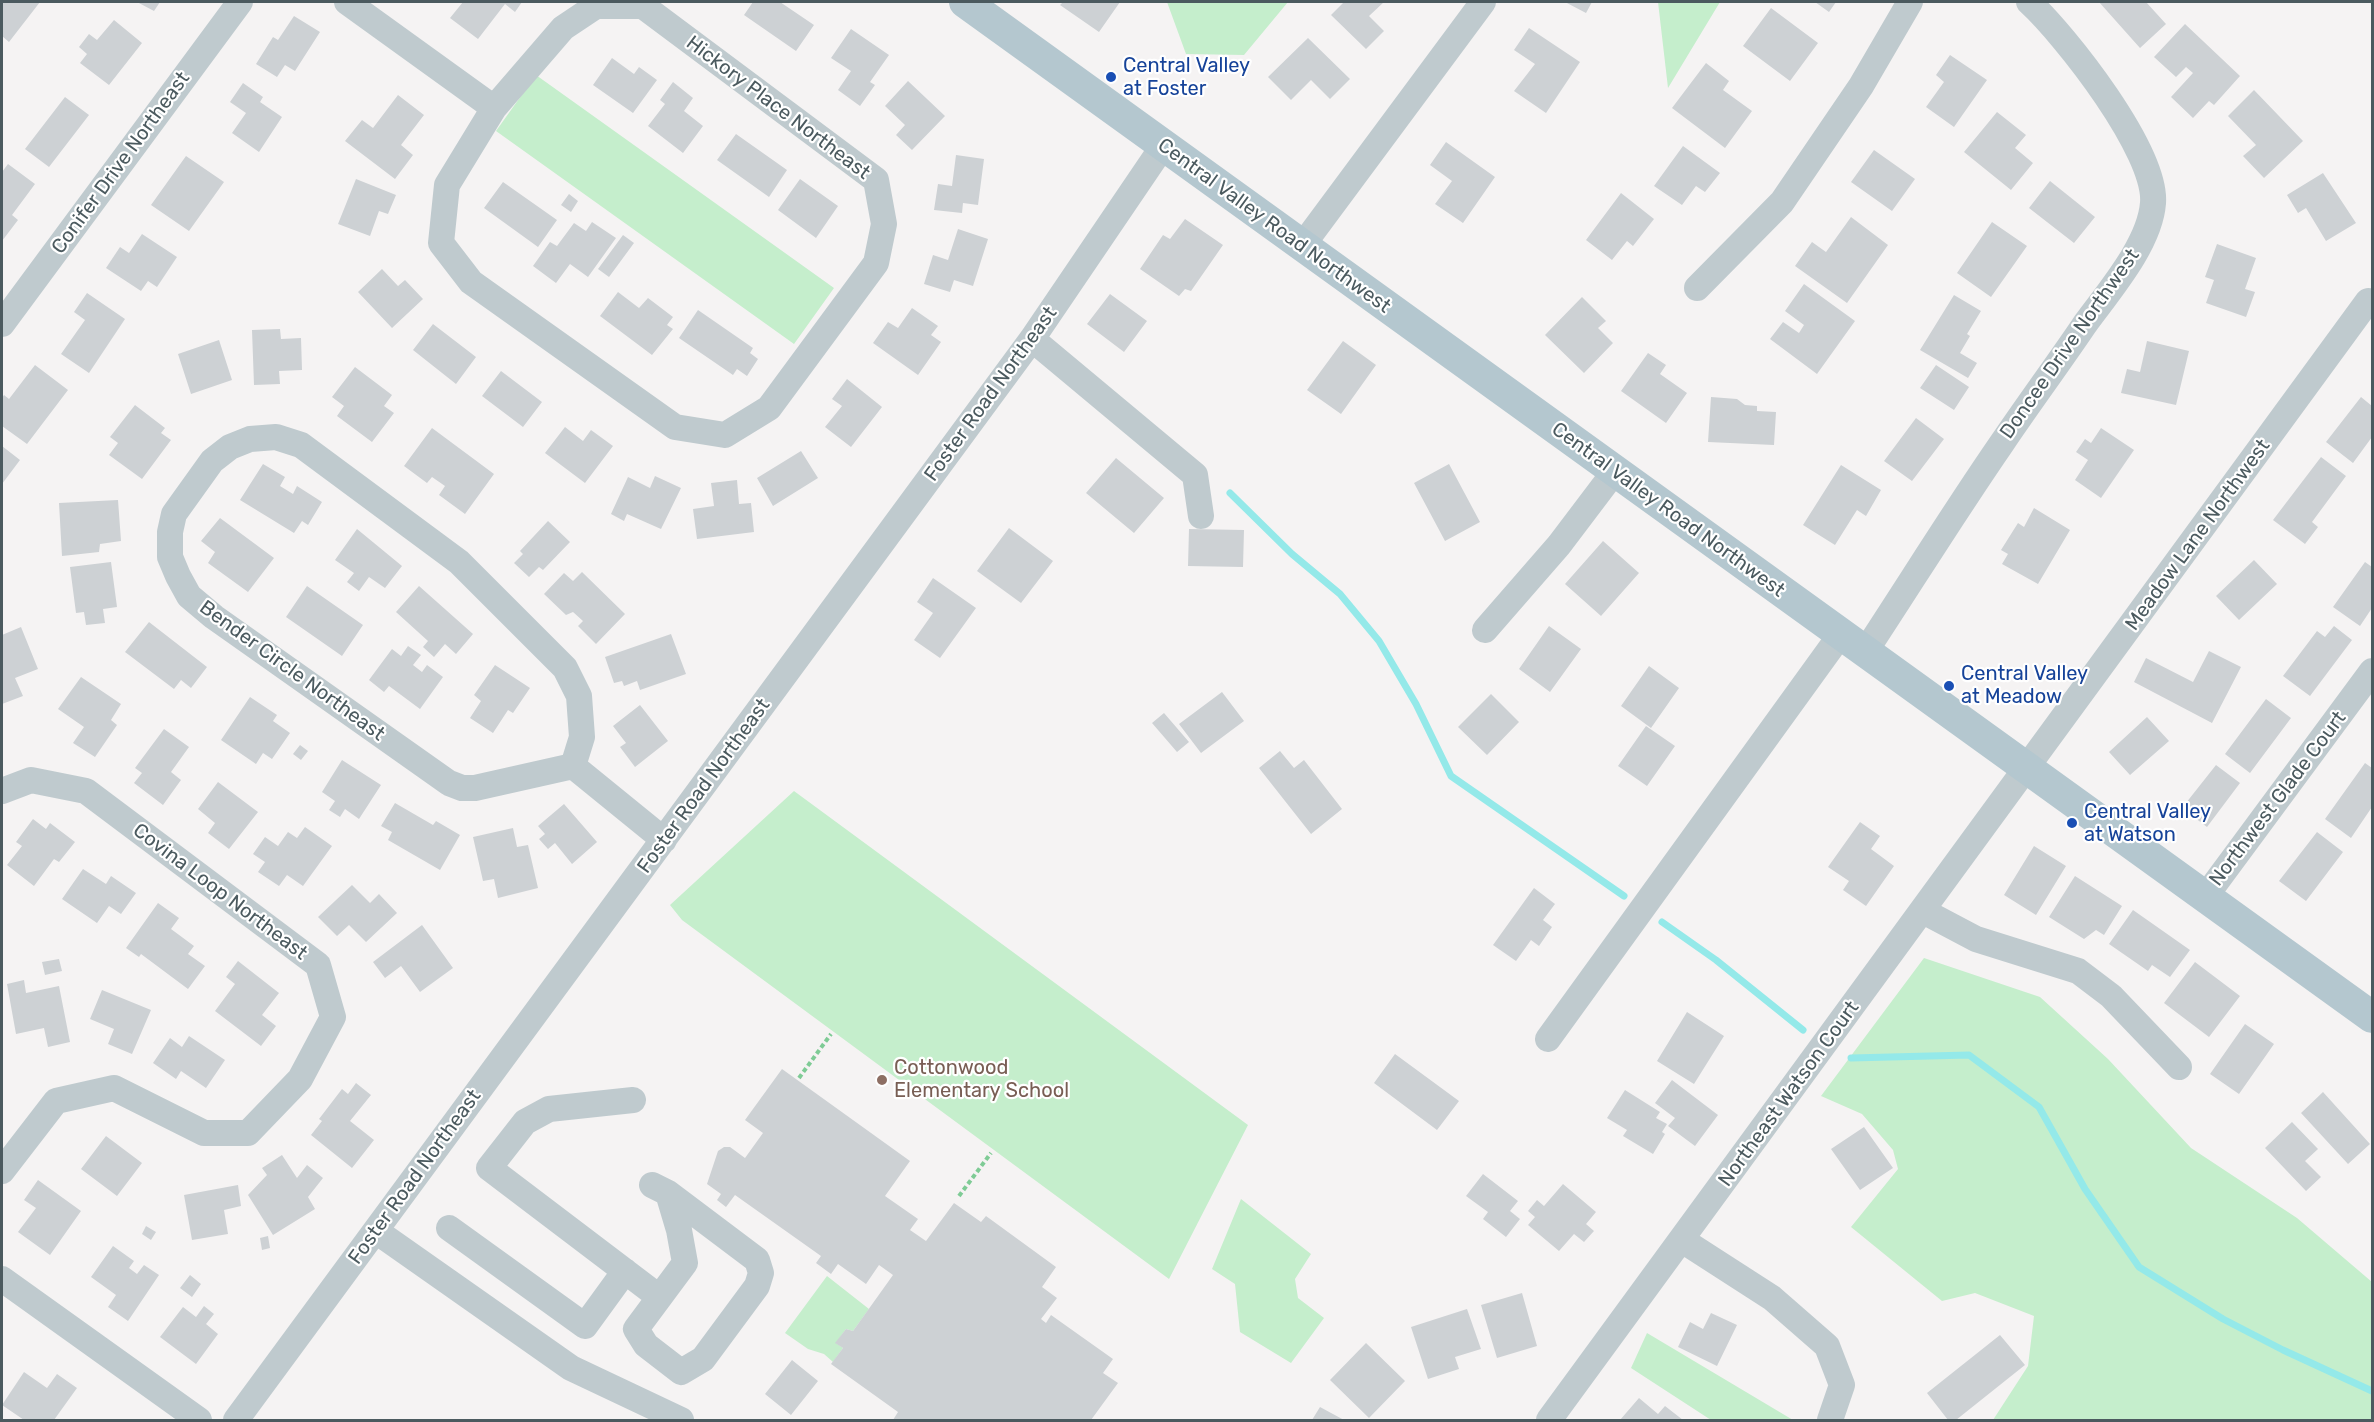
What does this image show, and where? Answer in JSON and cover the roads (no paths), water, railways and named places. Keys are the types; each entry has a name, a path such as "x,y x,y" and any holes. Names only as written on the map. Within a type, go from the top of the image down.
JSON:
{"main road":[{"name":"Central Valley Road Northwest","path":"972,3 1163,146 2373,1017"}],"street":[{"name":"Conifer Drive Northeast","path":"2,324 240,2"},
{"path":"347,2 494,108"},
{"path":"1302,246 1483,2"},
{"path":"1697,288 1782,202 1861,86 1910,2"},
{"name":"Doncee Drive Northwest","path":"1548,1040 1853,643 2001,444 2121,273 2145,233 2153,203 2151,178 2139,150 2102,89 2068,43 2029,2"},
{"name":"Hickory Place Northeast","path":"596,6 643,6 876,180 884,224 876,263 769,408 725,435 675,427 471,282 441,243 447,185 494,108 563,28 596,6"},
{"name":"Foster Road Northeast","path":"236,1420 1032,339 1163,146"},
{"name":"Meadow Lane Northwest","path":"2028,768 2370,303"},
{"path":"1032,339 1195,475 1201,516"},
{"name":"Bender Circle Northeast","path":"276,437 301,445 459,562 565,668 579,696 582,737 573,766 475,788 462,788 448,783 214,617 189,596 170,557 170,532 174,514 212,461 230,447 250,440 276,437"},
{"path":"1485,630 1559,545 1615,471"},
{"name":"Northwest Glade Court","path":"2205,897 2373,671"},
{"path":"573,766 664,840"},
{"name":"Northeast Watson Court","path":"1549,1420 2028,768"},
{"name":"Covina Loop Northeast","path":"2,791 31,780 86,791 318,965 333,1017 300,1079 248,1133 204,1133 114,1088 56,1101 2,1171"},
{"path":"1923,912 1976,939 2078,971 2111,996 2179,1067"},
{"path":"633,1100 549,1110 525,1122 489,1168 660,1297"},
{"path":"660,1189 757,1260 761,1273 757,1287 703,1359 681,1372 646,1345 636,1329 660,1297 685,1263 679,1230 660,1189"},
{"path":"448,1228 593,1332 625,1271"},
{"path":"376,1231 571,1368 681,1420"},
{"path":"1682,1240 1772,1298 1827,1346 1842,1385 1830,1420"},
{"path":"2,1279 199,1420"}],"waterway":[{"path":"1230,493 1292,554 1340,594 1379,641 1416,704 1451,776 1624,896"},
{"path":"1662,922 1716,960 1803,1030"},
{"path":"1851,1058 1969,1055 2039,1107 2085,1189 2139,1267 2223,1319 2283,1350 2372,1391"}],"place":[{"name":"Central Valley at Foster","path":"1111,77"},
{"name":"Central Valley at Meadow","path":"1949,686"},
{"name":"Central Valley at Watson","path":"2072,823"},
{"name":"Cottonwood Elementary School","path":"882,1080"}]}
